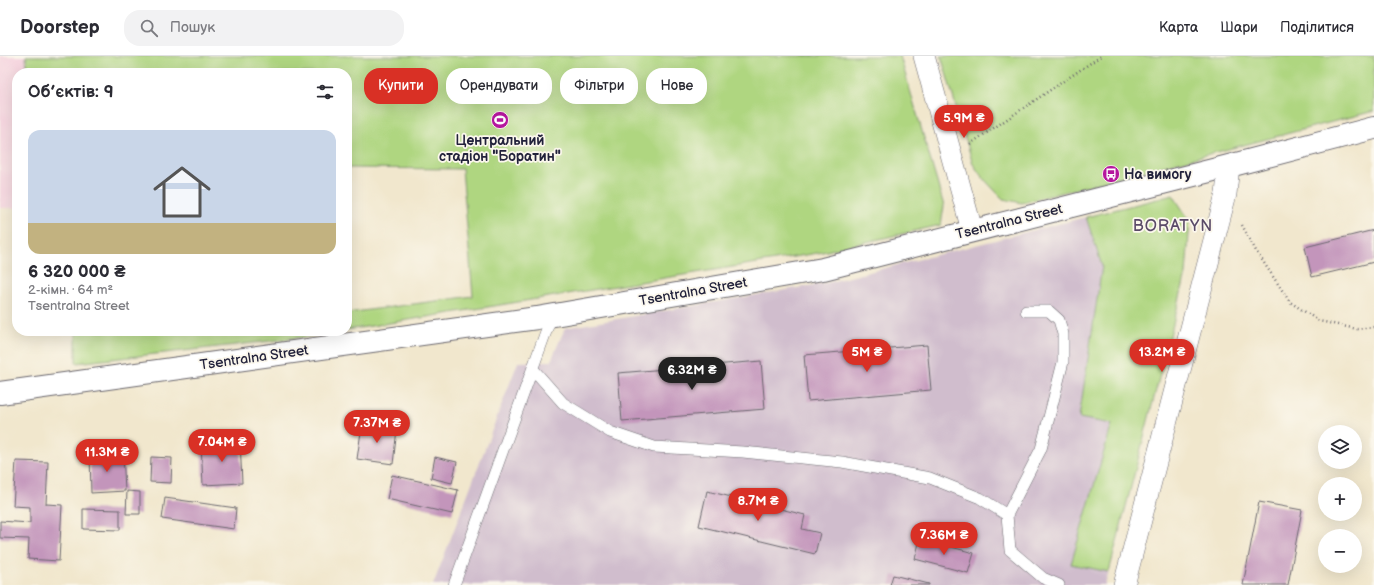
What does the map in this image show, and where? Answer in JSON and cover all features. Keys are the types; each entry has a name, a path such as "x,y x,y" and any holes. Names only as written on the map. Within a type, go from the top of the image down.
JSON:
{"street":[{"path":"924,56 972,230"},
{"name":"Tsentralna Street","path":"0,393 552,315 823,269 1374,128"},
{"path":"1124,585 1226,194 1229,166"}],"lane":[{"path":"1026,311 1049,311 1059,320 1063,334 1063,362 1041,449 1007,515 1010,550 1043,578 1059,585"},
{"path":"454,585 552,315"},
{"path":"533,369 563,403 610,432 654,448 743,452 842,462 930,478 980,498 1007,515"}],"path":[{"path":"952,156 1101,56"},
{"path":"1226,194 1256,251 1290,302 1319,321 1357,329 1374,327"}],"shaded area":[{"path":"0,56 26,56 27,68 12,68 12,208 0,208"},
{"path":"1086,217 1102,266 1079,418 1112,423 1071,564 1109,572 1105,585 433,585 518,362 551,361 565,328 826,283"}],"green space":[{"path":"26,56 900,56 944,206 941,225 818,253 352,329 352,312 473,296 462,169 352,168 352,68 27,68"},
{"path":"941,56 1374,56 1374,111 1022,203 1003,199 982,177 973,164"},
{"path":"1173,195 1190,221 1186,274 1109,572 1071,564 1112,424 1079,418 1102,266 1086,217"},
{"path":"76,336 315,336 76,363"}],"building":[{"path":"1374,230 1374,262 1312,277 1305,247"},
{"path":"927,345 931,390 808,401 804,355"},
{"path":"761,361 765,409 622,421 618,373"},
{"path":"362,425 397,429 393,464 357,459"},
{"path":"240,441 242,483 203,485 201,443"},
{"path":"123,452 125,491 91,493 90,454"},
{"path":"151,457 172,458 171,483 150,482"},
{"path":"435,457 457,462 452,483 431,478"},
{"path":"16,461 48,462 46,504 62,505 59,561 28,559 29,539 0,538 0,521 30,523 30,507 13,506"},
{"path":"392,475 458,490 452,514 387,499"},
{"path":"127,491 140,492 140,514 126,514"},
{"path":"707,491 805,515 802,529 820,533 815,554 699,526"},
{"path":"165,498 236,508 234,529 162,519"},
{"path":"1259,502 1302,510 1288,585 1243,585"},
{"path":"83,509 120,510 120,530 83,529"},
{"path":"920,539 974,553 968,573 915,559"},
{"path":"893,575 929,584 929,585 890,585"}],"place":[{"name":"Центральний стадіон \"Боратин\"","path":"500,120"},
{"name":"На вимогу","path":"1111,174"}],"district":[{"name":"BORATYN","path":"1173,225"}]}
